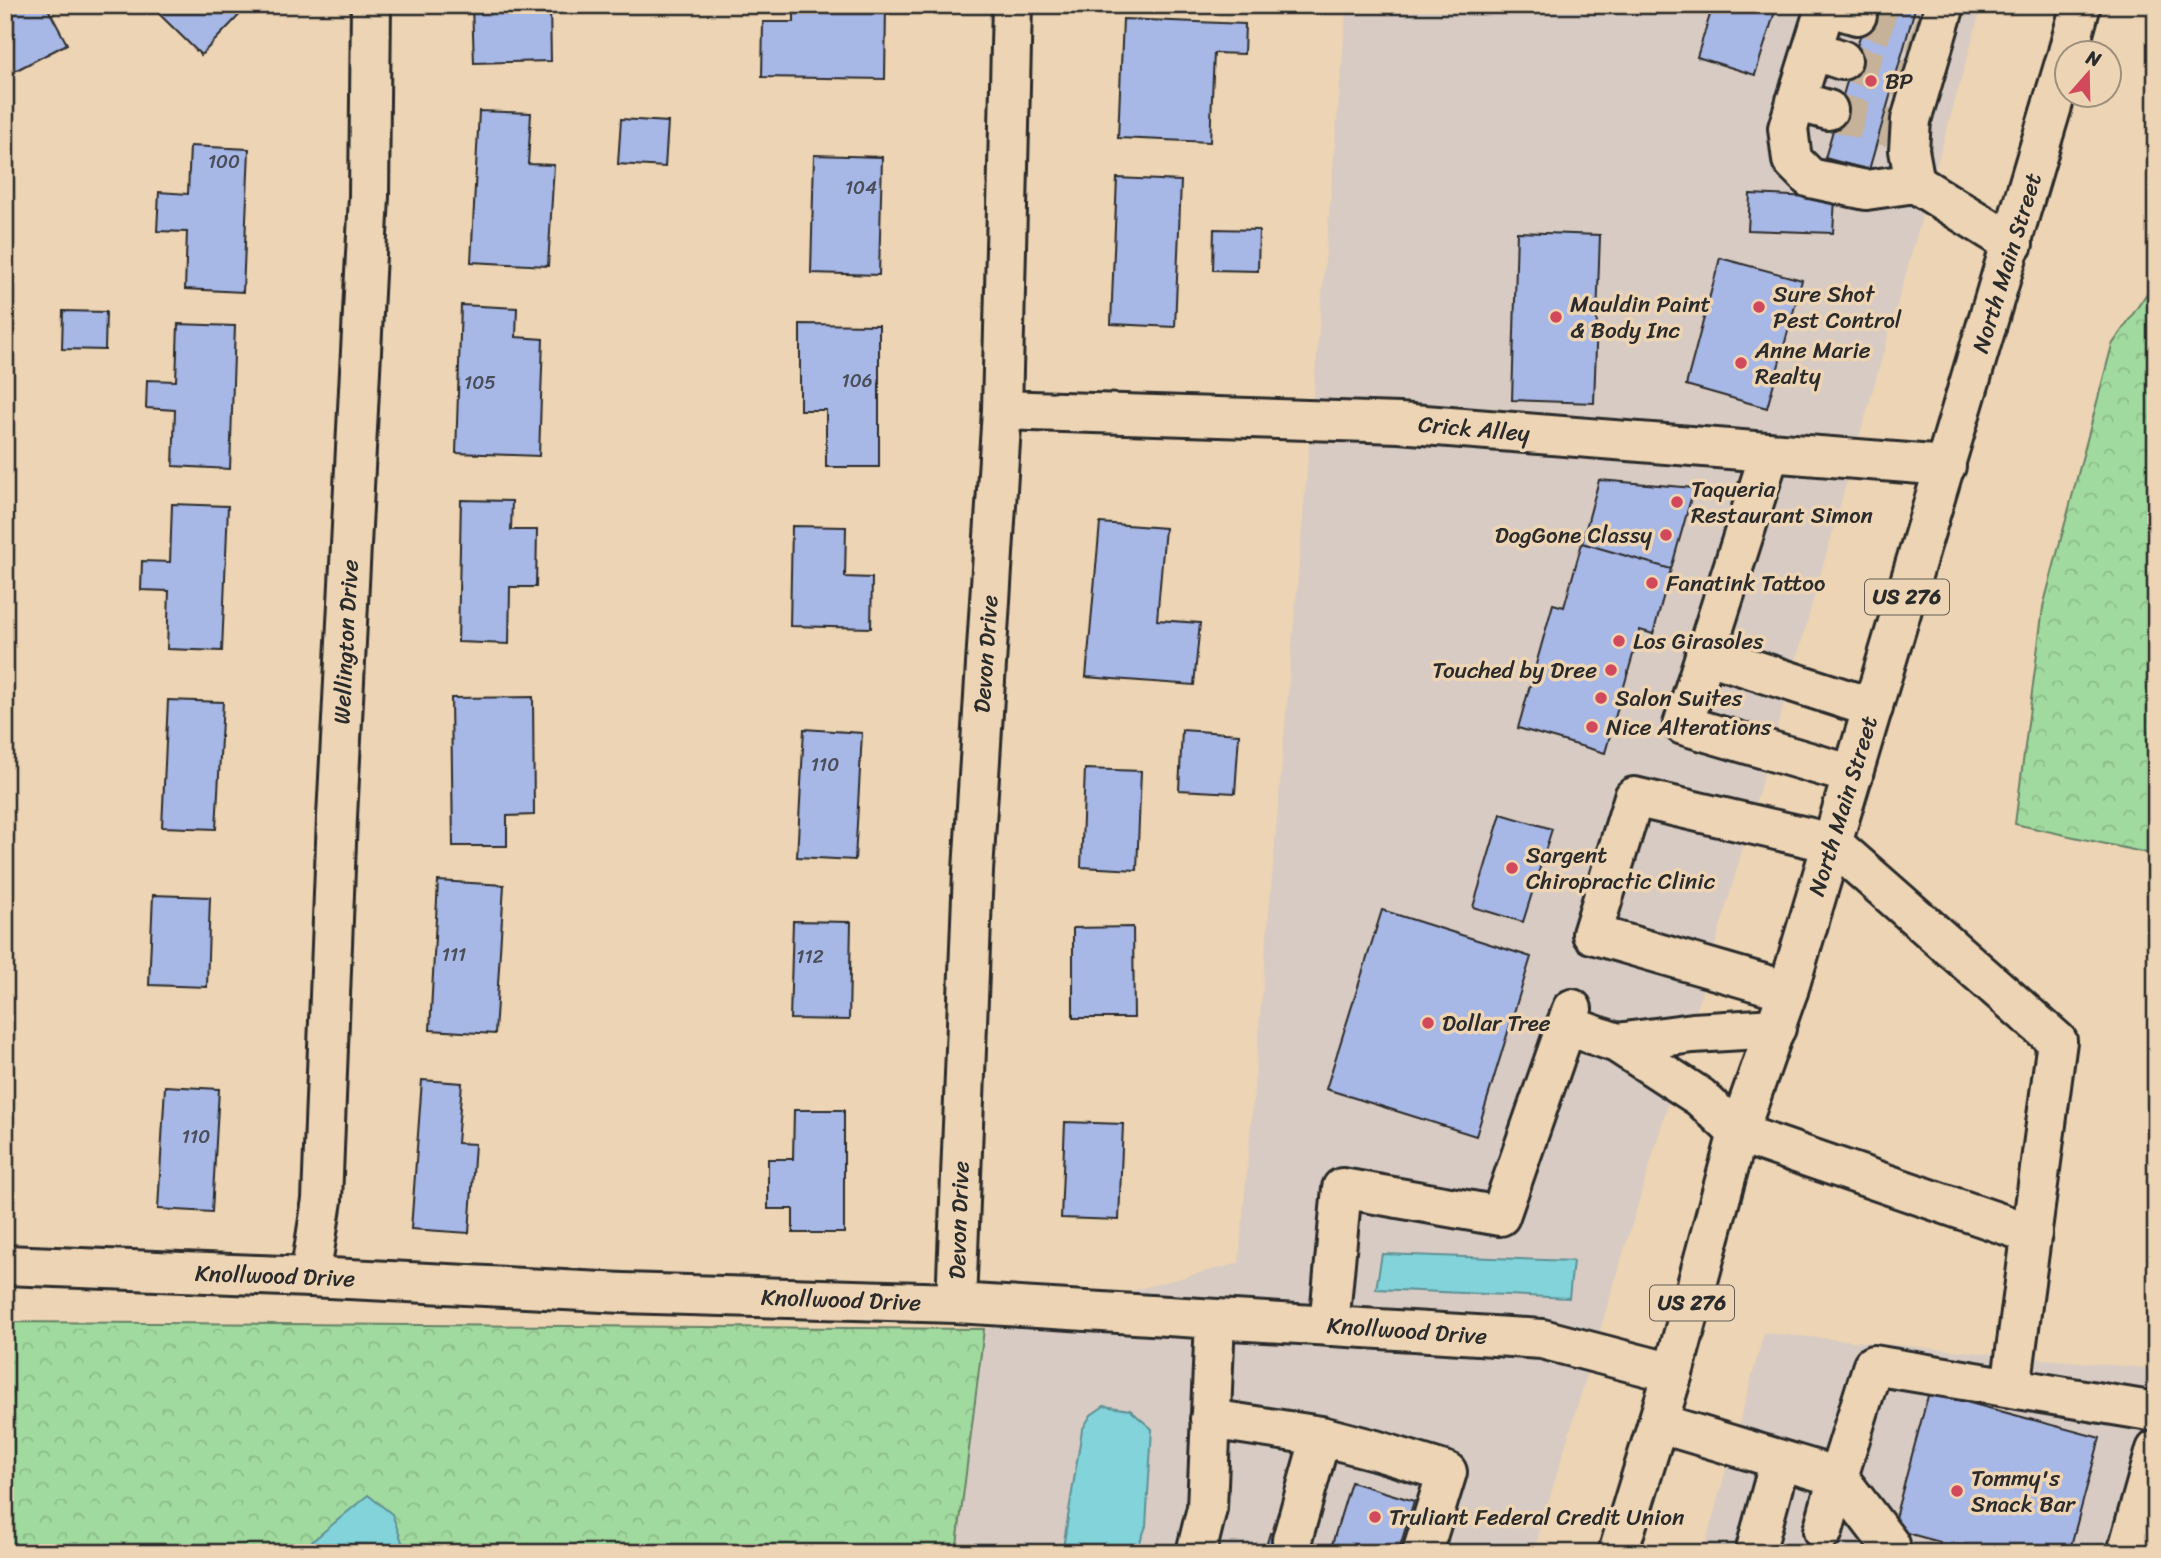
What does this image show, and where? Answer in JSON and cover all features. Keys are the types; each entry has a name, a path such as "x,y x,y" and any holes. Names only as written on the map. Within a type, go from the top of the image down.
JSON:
{"street":[{"name":"Wellington Drive","path":"310,1277 322,1200 337,831 369,196 371,5"},
{"name":"Devon Drive","path":"956,1303 973,871 1002,410 1012,5"},
{"path":"2072,38 2081,5"},
{"path":"1836,9 1827,55 1812,105 1788,128 1792,160 1810,178 1866,190 1915,183 2013,244"},
{"path":"1915,183 1909,150 1901,131 1911,120 1913,82 1932,25"},
{"name":"North Main Street","path":"1618,1553 1673,1373 1738,1133 1788,991 2052,108"},
{"name":"Crick Alley","path":"1002,410 1399,423 1946,466"},
{"path":"1770,452 1682,725 1853,775"},
{"path":"1705,654 1873,708"},
{"path":"1788,991 1592,934 1634,797 1832,843 2057,1041 2011,1388"},
{"path":"1329,1326 1342,1188 1500,1216 1569,1017 1617,1043 1700,1097 1738,1133 2032,1234"},
{"path":"1617,1043 1693,1033 1776,1028"},
{"name":"Knollwood Drive","path":"5,1265 623,1293 956,1303 1542,1339 1673,1373"},
{"path":"1196,1553 1207,1508 1215,1319"},
{"path":"1823,1531 1873,1365 2156,1412"},
{"path":"1210,1419 1321,1436 1447,1472 1422,1553"},
{"path":"1658,1423 1838,1477 1890,1545 1888,1553"},
{"path":"1292,1540 1321,1436"},
{"path":"2127,1553 2156,1450"},
{"path":"1755,1553 1780,1460"}],"shaded area":[{"path":"1347,5 1982,5 1705,981 1533,1553 956,1553 984,1329 1239,1263"},
{"path":"1764,1333 2156,1369 2156,1553 1703,1553"}],"green space":[{"path":"2156,280 2156,855 2015,824 2043,607 2112,345"},
{"path":"5,1322 984,1329 956,1553 5,1553"}],"water":[{"path":"1382,1254 1573,1261 1569,1298 1376,1289"},
{"path":"1104,1406 1130,1410 1152,1429 1146,1526 1136,1553 1065,1553 1063,1548 1082,1430 1091,1415"},
{"path":"368,1495 392,1514 406,1553 298,1553"}],"building":[{"path":"5,5 46,5 67,44 5,76"},
{"path":"150,5 249,5 201,55"},
{"path":"472,5 550,5 551,61 474,63"},
{"path":"794,5 886,5 885,79 762,77 763,22 794,22"},
{"path":"1713,5 1777,5 1755,75 1697,57"},
{"name":"BP","path":"1869,5 1916,5 1869,170 1825,158"},
{"path":"1123,19 1245,24 1244,54 1214,53 1210,142 1118,138"},
{"path":"479,111 531,113 528,164 554,165 548,266 471,262"},
{"path":"621,119 668,122 665,167 618,164"},
{"path":"190,146 249,149 243,292 185,289 187,232 157,231 159,192 188,194"},
{"path":"814,155 882,157 879,275 811,273"},
{"path":"1117,178 1181,181 1175,327 1111,324"},
{"path":"1750,194 1835,198 1833,233 1748,230"},
{"path":"1214,229 1259,230 1258,271 1213,270"},
{"name":"Mauldin Paint & Body Inc","path":"1517,232 1600,235 1594,403 1512,400"},
{"path":"1720,258 1802,280 1767,408 1686,385"},
{"path":"461,305 517,308 516,337 543,339 539,456 456,453"},
{"path":"63,311 106,312 105,350 62,349"},
{"path":"178,324 235,326 230,469 173,466 175,410 146,408 147,380 176,381"},
{"path":"800,324 879,325 879,467 826,467 826,410 800,410"},
{"path":"1599,480 1694,488 1671,569 1582,543"},
{"path":"461,500 512,501 511,530 537,530 536,587 510,587 509,644 458,642"},
{"path":"172,504 228,506 222,651 167,649 169,591 141,590 142,561 170,562"},
{"path":"1100,523 1165,528 1157,620 1200,623 1194,685 1086,677"},
{"path":"792,526 846,527 845,577 872,578 871,628 790,626"},
{"path":"1582,543 1671,569 1653,634 1640,630 1605,753 1518,728 1553,604 1564,607"},
{"path":"533,697 534,815 507,816 507,846 453,846 451,698"},
{"path":"168,700 223,702 216,829 162,827"},
{"path":"804,729 862,733 855,860 797,857"},
{"path":"1182,730 1239,734 1235,793 1179,790"},
{"path":"1085,769 1141,771 1137,870 1081,867"},
{"name":"Sargent Chiropractic Clinic","path":"1501,814 1552,829 1523,922 1473,907"},
{"path":"438,881 504,885 495,1034 430,1030"},
{"path":"153,895 210,897 207,987 149,985"},
{"name":"Dollar Tree","path":"1382,910 1531,957 1476,1136 1326,1089"},
{"path":"793,921 851,922 849,1020 790,1019"},
{"path":"1133,927 1134,1018 1073,1018 1073,928"},
{"path":"422,1080 462,1083 457,1143 475,1144 469,1233 411,1229"},
{"path":"165,1086 219,1089 212,1212 158,1209"},
{"path":"794,1110 844,1110 844,1233 793,1233 793,1209 768,1209 768,1159 793,1159"},
{"path":"1065,1122 1123,1124 1119,1220 1061,1218"},
{"path":"1929,1392 2100,1438 2069,1553 1937,1553 1940,1542 1892,1529"},
{"name":"Truliant Federal Credit Union","path":"1351,1482 1414,1501 1398,1553 1264,1553 1270,1533 1330,1551"}],"tunnel":[{"path":"1857,15 1917,33"},
{"path":"1842,60 1905,80"},
{"path":"1828,110 1891,128"}],"place":[{"name":"BP","path":"1871,81"},
{"name":"Sure Shot Pest Control","path":"1759,307"},
{"name":"Mauldin Paint & Body Inc","path":"1556,317"},
{"name":"Anne Marie Realty","path":"1741,363"},
{"name":"Taqueria Restaurant Simon","path":"1677,502"},
{"name":"DogGone Classy","path":"1666,535"},
{"name":"Fanatink Tattoo","path":"1652,583"},
{"name":"Los Girasoles","path":"1619,641"},
{"name":"Touched by Dree","path":"1611,670"},
{"name":"Salon Suites","path":"1601,698"},
{"name":"Nice Alterations","path":"1592,727"},
{"name":"Sargent Chiropractic Clinic","path":"1512,868"},
{"name":"Dollar Tree","path":"1428,1023"},
{"name":"Tommy's Snack Bar","path":"1957,1491"},
{"name":"Truliant Federal Credit Union","path":"1375,1517"}]}
